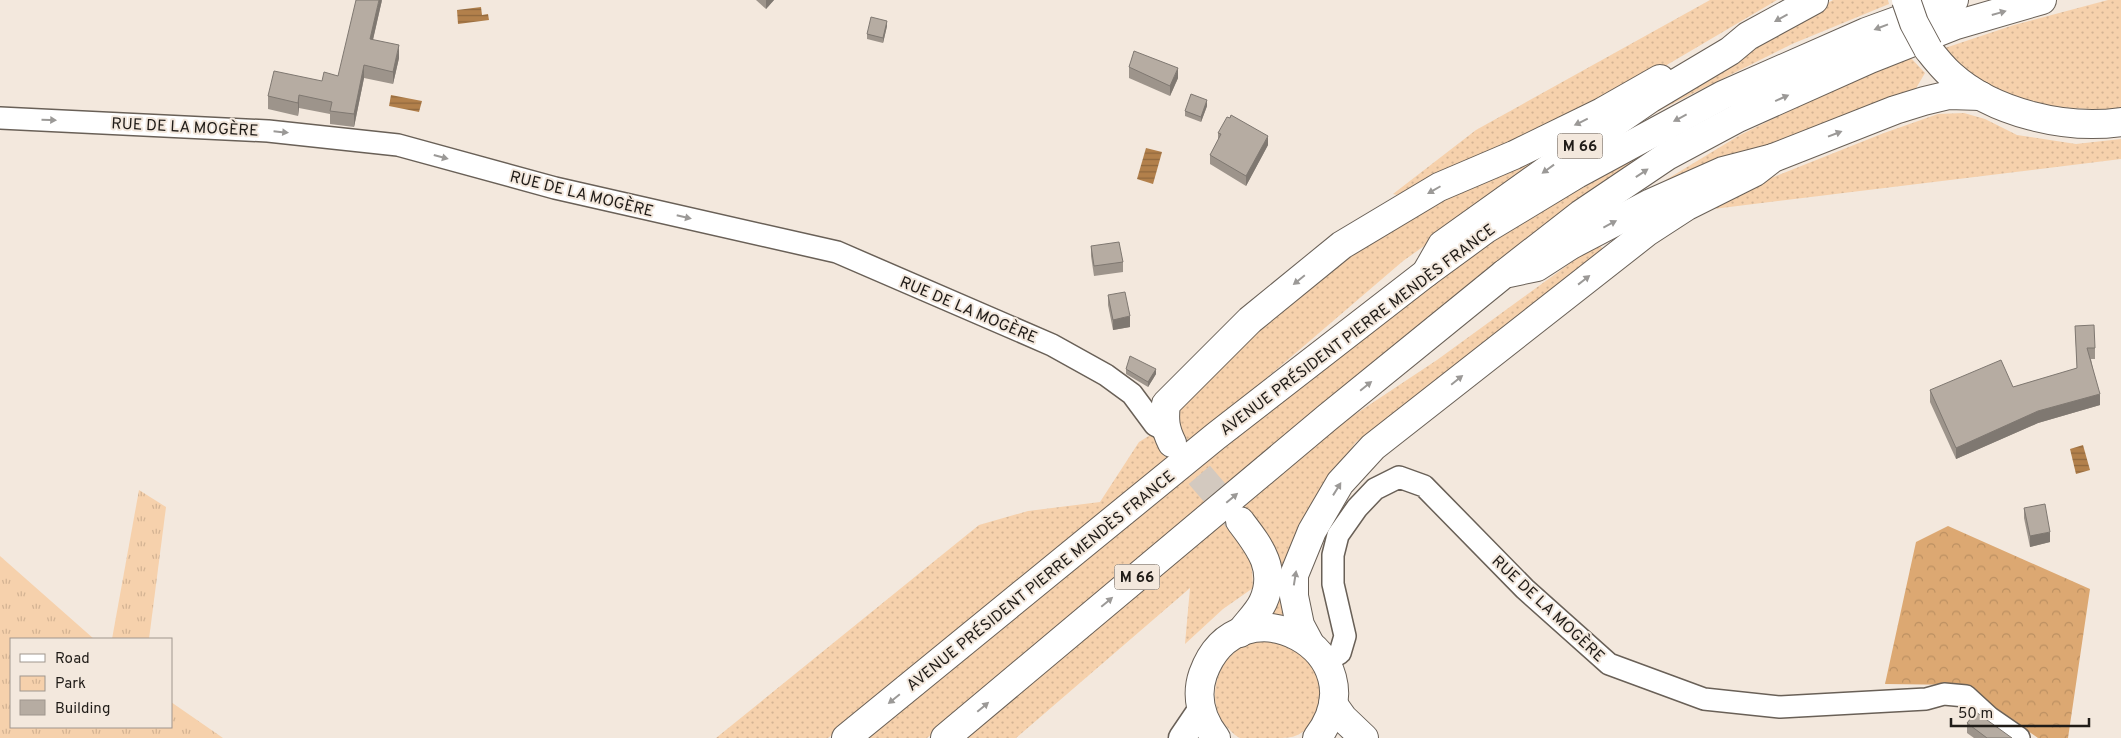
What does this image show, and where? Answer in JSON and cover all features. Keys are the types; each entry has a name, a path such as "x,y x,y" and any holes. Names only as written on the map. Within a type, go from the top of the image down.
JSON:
{"main road":[{"name":"M 66","path":"1426,273 1442,245 1568,155 1651,98 1730,51 1748,36 1814,0"},
{"path":"1906,0 1914,23 1928,49 1952,76 1982,96 2023,114 2053,121 2086,124 2121,122"},
{"name":"AVENUE PRÉSIDENT PIERRE MENDÈS FRANCE","path":"846,738 1216,436 1426,273 1486,229 1578,174 1723,95 1866,32 1954,0"},
{"name":"M 66","path":"945,738 1298,442 1504,274 1581,214 1666,156 1738,118 1870,59 1956,25 2042,0"},
{"path":"1168,426 1250,320 1342,245 1439,187 1602,112 1725,43 1748,36"},
{"name":"M 66","path":"1504,274 1537,267 1571,245 1651,202 1723,171 1773,158 1895,110 1924,101 1949,95 1982,96"},
{"name":"M 66","path":"1317,652 1300,625 1294,596 1294,575 1312,531 1340,483 1373,446 1647,232 1687,206 1755,172 1773,158"},
{"path":"1240,522 1261,549 1267,564 1268,584 1263,602 1240,633"},
{"path":"1216,738 1208,727 1201,710 1199,694 1201,679 1215,651 1226,641 1240,633 1254,629 1283,629 1317,652 1331,675 1333,704 1328,722 1317,738"},
{"path":"1333,704 1343,718 1364,738"}],"street":[{"name":"RUE DE LA MOGÈRE","path":"0,118 268,131 398,145 555,188 837,252 1052,345 1106,375 1132,394 1168,426"},
{"name":"RUE DE LA MOGÈRE","path":"1317,652 1340,653 1345,636 1333,584 1333,555 1338,535 1357,508 1375,489 1400,477 1424,486 1525,589 1609,664 1704,699 1780,707 1926,700 1944,694 1966,696 1990,718 2019,738"},
{"path":"1182,738 1201,710"}],"green space":[{"path":"1710,0 1777,0 1660,69 1518,143 1445,172 1397,195 1393,194 1476,130"},
{"path":"1833,0 1888,0 1889,4 1792,44 1666,107 1622,132 1672,94"},
{"path":"2108,0 2121,0 2121,109 2071,108 2025,100 2003,92 1983,81 1963,66 1945,48 2014,25"},
{"path":"1910,57 1925,73 1915,90 1641,195 1740,135 1820,96"},
{"path":"1964,113 1985,119 2017,135 2076,144 2121,139 2121,159 1705,210 1771,178 1884,133 1938,114"},
{"path":"1581,135 1403,261 1236,404 828,738 716,738 979,525 1028,511 1100,502 1139,442 1152,434 1175,404 1219,363 1363,240 1443,194"},
{"path":"1664,142 1476,278 927,738 860,738 1186,476 1457,266 1533,217"},
{"path":"1598,243 1605,252 1356,442 1316,497 1286,616 1267,613 1244,518 1229,530 1242,544 1249,556 1253,588 1223,609 1185,644 1190,588 1016,738 960,738 1342,423 1437,360"},
{"path":"139,490 166,507 149,638 112,638"},
{"path":"1948,526 2090,589 2068,738 2038,738 1964,685 1885,684 1916,542"},
{"path":"0,556 93,638 10,638 10,728 172,728 172,703 223,738 0,738"},
{"path":"1261,641 1287,644 1298,650 1314,669 1318,680 1319,704 1315,716 1304,731 1293,737 1240,738 1226,726 1216,707 1215,697 1218,676 1228,658 1248,644"}],"shaded area":[{"path":"481,7 482,15 488,14 489,20 458,24 457,10"},
{"path":"391,95 422,101 419,112 389,106"},
{"path":"1146,148 1162,152 1153,184 1137,179"},
{"path":"2083,445 2090,470 2076,474 2070,449"}],"building":[{"path":"356,0 379,0 370,39 399,45 393,72 364,65 354,114 330,111 332,102 299,95 298,103 268,96 274,71 322,81 324,72 338,76"},
{"path":"871,17 887,21 883,38 867,34"},
{"path":"1134,51 1178,68 1170,86 1129,67"},
{"path":"1191,94 1207,100 1201,117 1185,111"},
{"path":"1231,115 1268,136 1246,176 1210,155 1221,134 1218,133 1227,117 1230,118"},
{"path":"1119,242 1123,262 1094,266 1091,246"},
{"path":"1125,292 1130,316 1113,320 1108,295"},
{"path":"2094,325 2095,348 2087,348 2100,394 2038,411 1956,448 1930,390 2001,360 2013,387 2077,368 2075,326"},
{"path":"1130,356 1156,369 1148,382 1126,369"},
{"path":"2045,504 2050,532 2030,536 2024,508"},
{"path":"1976,712 2012,738 1987,738 1967,723"}],"tunnel":[{"path":"1172,443 1239,521"}]}
